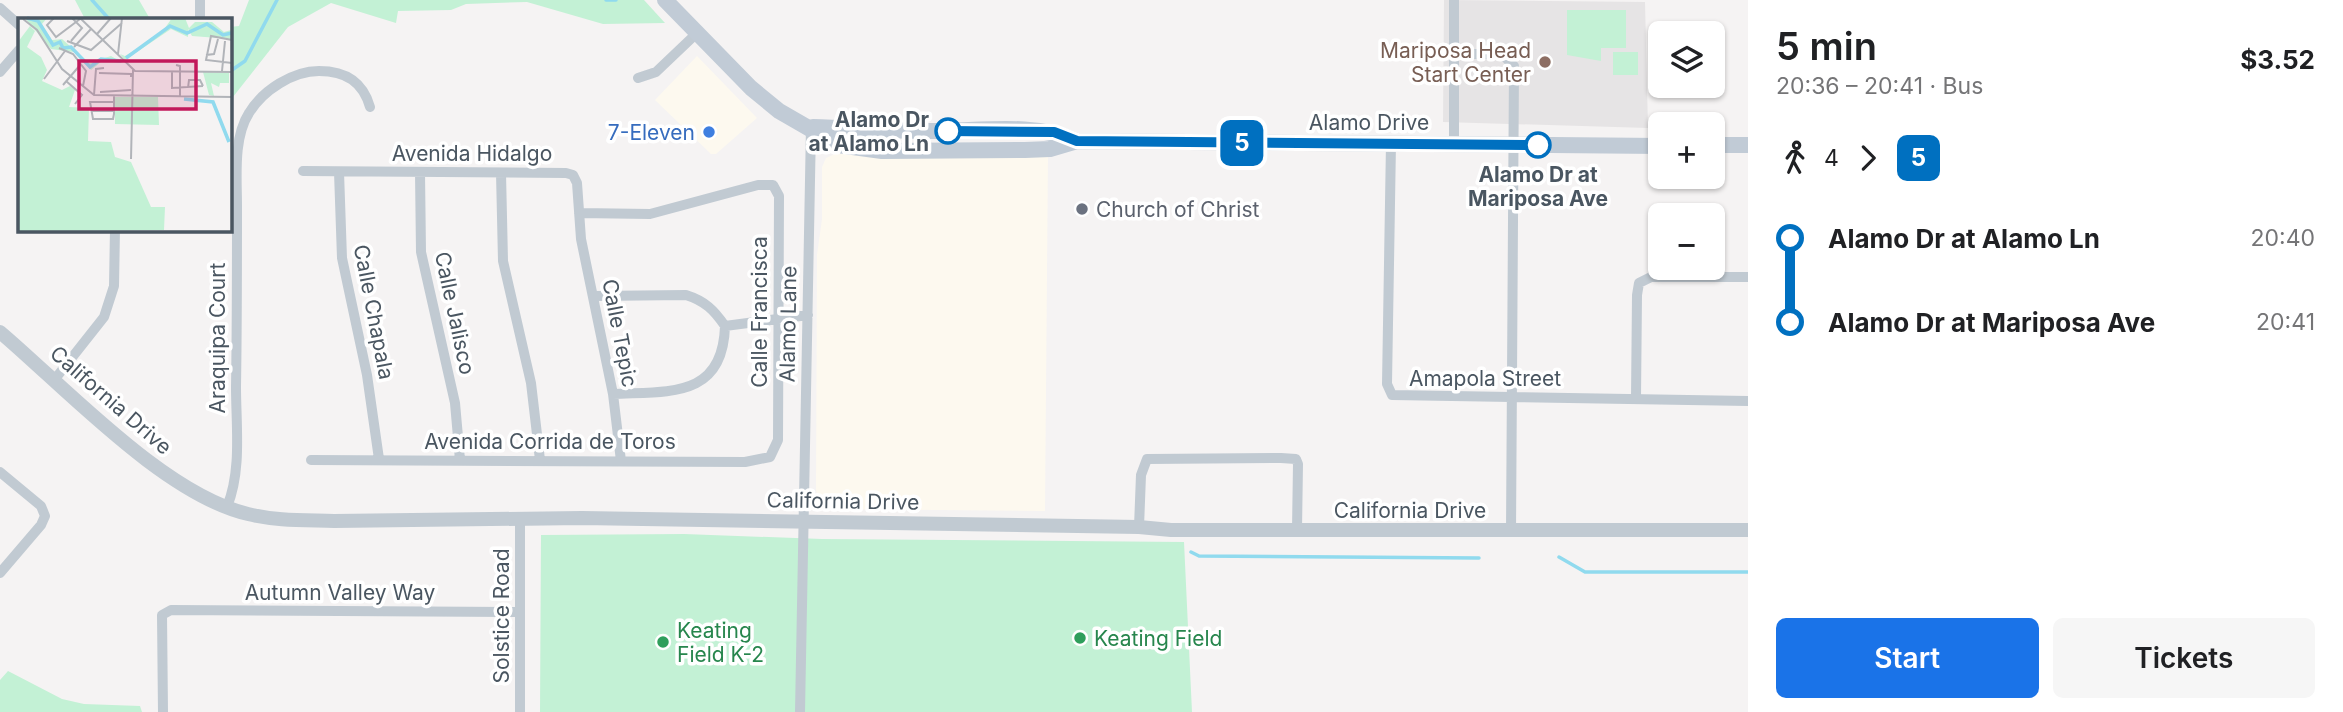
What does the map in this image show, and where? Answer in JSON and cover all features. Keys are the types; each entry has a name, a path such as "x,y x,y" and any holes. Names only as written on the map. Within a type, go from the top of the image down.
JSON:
{"main road":[{"name":"Alamo Drive","path":"665,0 767,101 838,145 882,150 1050,149 1077,141 1648,146"},
{"name":"Alamo Drive","path":"811,127 1054,132 1077,141"},
{"path":"925,150 947,143 1029,140 1054,132"},
{"path":"1725,145 1748,145"}],"street":[{"path":"200,0 200,18"},
{"path":"1454,0 1454,144"},
{"path":"0,8 18,24"},
{"path":"638,78 656,72 697,33"},
{"path":"0,72 18,51"},
{"path":"1454,54 1502,54 1514,66 1511,532"},
{"name":"Araquipa Court","path":"227,507 235,487 236,463 237,162 249,113 280,82 298,74 318,71 351,77 366,93 370,107"},
{"name":"Alamo Lane","path":"800,712 811,127"},
{"name":"Amapola Street","path":"1391,143 1389,393 1397,397 1748,401"},
{"name":"Avenida Hidalgo","path":"303,171 566,173 573,176 577,183 579,213"},
{"name":"Calle Chapala","path":"340,172 342,258 367,375 379,459"},
{"name":"Calle Jalisco","path":"420,173 421,252 454,403 460,460"},
{"path":"501,173 503,261 531,383 540,460"},
{"name":"Calle Francisca","path":"579,213 650,214 758,185 772,185 779,196 778,440"},
{"name":"Calle Tepic","path":"579,213 581,239 595,296 613,394 621,461"},
{"path":"55,379 104,317 114,286 115,231"},
{"path":"1636,398 1636,295 1639,283 1651,277 1748,277"},
{"path":"595,296 686,295 700,299 711,308 724,326 722,354 707,377 695,385 681,390 613,394"},
{"path":"724,326 808,315"},
{"name":"California Drive","path":"0,332 152,465 227,507 246,514 294,520 804,521 1139,527 1171,530 1748,530"},
{"name":"Avenida Corrida de Toros","path":"311,460 758,460 770,457 778,440"},
{"path":"1139,527 1142,475 1147,459 1281,458 1296,459 1298,464 1297,530"},
{"path":"0,472 41,506 45,516 43,522 0,573"},
{"name":"Solstice Road","path":"520,520 520,712"},
{"name":"Autumn Valley Way","path":"163,712 162,615 171,610 520,612"}],"shaded area":[{"name":"Mariposa Head Start Center","path":"1444,0 1645,2 1648,128 1443,122"},
{"path":"697,56 757,118 716,154 711,154 655,100"},
{"path":"837,153 872,157 1048,154 1045,511 833,509 819,501 816,490 817,255 822,219 822,167 826,158"}],"green space":[{"path":"75,0 139,0 149,18 84,18"},
{"path":"249,0 644,0 665,23 603,24 527,2 466,4 451,10 398,11 396,23 331,3 288,27 231,99 231,27 239,26"},
{"path":"1567,10 1626,10 1626,48 1601,48 1601,61 1567,55"},
{"path":"1613,52 1638,52 1638,75 1613,75"},
{"path":"684,534 822,539 1184,542 1192,712 540,712 541,535"},
{"path":"8,671 62,699 84,704 140,706 142,712 0,712 0,680"}],"waterway":[{"path":"92,0 108,18"},
{"path":"231,71 245,61 277,0"},
{"path":"606,0 616,0"},
{"path":"1191,552 1199,556 1479,558"},
{"path":"1559,557 1585,572 1748,572"}],"bus line":[{"name":"5","path":"948,131 1029,130 1054,132 1077,141 1161,143 1538,145"}],"place":[{"name":"Mariposa Head Start Center","path":"1545,62"},
{"name":"Alamo Dr at Alamo Ln","path":"948,131"},
{"name":"7-Eleven","path":"709,132"},
{"name":"Alamo Dr at Mariposa Ave","path":"1538,145"},
{"name":"Church of Christ","path":"1082,209"},
{"name":"Keating Field","path":"1080,638"},
{"name":"Keating Field K-2","path":"663,642"}]}
